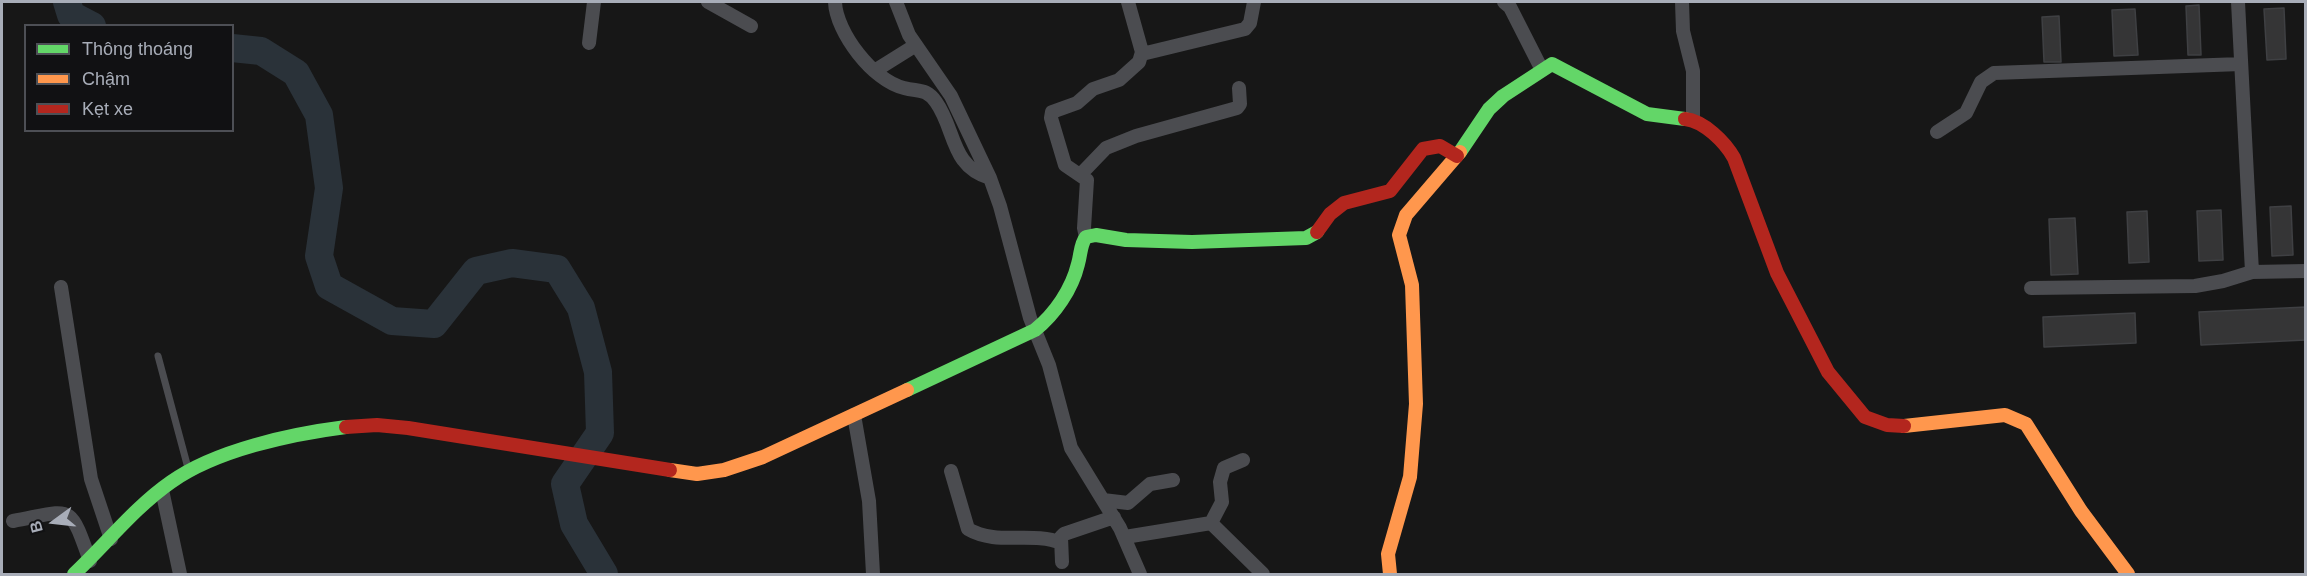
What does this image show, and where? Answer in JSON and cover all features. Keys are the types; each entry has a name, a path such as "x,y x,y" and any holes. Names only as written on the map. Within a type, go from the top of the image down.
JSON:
{"street":[{"path":"589,43 594,2"},
{"path":"708,2 751,26"},
{"path":"836,2 836,9 848,43 876,70 899,86 924,90 931,95 964,161 975,174 990,178"},
{"path":"896,2 909,35 951,96 990,178 1035,330 1049,365 1071,448 1125,537 1140,574"},
{"path":"84,569 111,539 162,490 189,470 228,455 315,433 360,425 387,426 484,439 654,469 697,474 724,470 763,457 1035,330 1047,319 1063,294 1077,267 1081,244 1086,237 1084,228 1088,186 1086,178 1065,165 1051,118 1053,112 1077,103 1093,89 1119,80 1139,62 1142,54 1128,2"},
{"path":"1142,54 1245,29 1250,23 1254,2"},
{"path":"1504,2 1510,7 1541,68"},
{"path":"1682,2 1683,31 1693,72 1694,120"},
{"path":"2238,2 2252,272"},
{"path":"876,70 916,45"},
{"path":"1390,574 1388,554 1410,477 1416,404 1412,285 1400,230 1406,215 1457,156 1489,109 1541,68 1556,64 1647,114 1694,120 1730,149 1777,273 1828,372 1865,417 1887,425 1962,422 2005,415 2025,424 2081,511 2128,574"},
{"path":"1937,132 1966,113 1981,82 1994,73 2241,64"},
{"path":"1081,174 1106,148 1136,136 1238,108 1239,88"},
{"path":"1086,237 1192,242 1306,238 1314,236 1330,214 1344,203 1390,191 1423,149 1440,146 1457,156"},
{"path":"2031,288 2195,286 2223,281 2252,272 2306,271"},
{"path":"61,287 91,479 111,539"},
{"path":"854,415 869,501 873,574"},
{"path":"1211,523 1222,502 1220,482 1224,468 1243,460"},
{"path":"951,471 968,529 994,537 1047,537 1061,543"},
{"path":"1103,500 1128,503 1150,484 1173,480"},
{"path":"162,490 180,574"},
{"path":"13,521 59,512 68,514 76,522 84,569"},
{"path":"1062,562 1061,537 1071,530 1100,523 1113,517"},
{"path":"1125,537 1211,523"},
{"path":"1211,523 1263,574"}],"lane":[{"path":"158,356 189,470"}],"building":[{"path":"2199,5 2201,55 2188,55 2186,6"},
{"path":"2284,8 2286,59 2267,60 2264,9"},
{"path":"2135,9 2138,55 2114,56 2112,10"},
{"path":"2059,16 2061,62 2044,62 2042,17"},
{"path":"2291,206 2293,255 2272,256 2270,207"},
{"path":"2221,210 2223,260 2199,261 2197,211"},
{"path":"2147,211 2149,262 2129,263 2127,212"},
{"path":"2075,218 2078,274 2051,275 2049,219"},
{"path":"2306,307 2306,340 2201,345 2199,312"},
{"path":"2135,313 2136,343 2044,347 2043,317"}],"waterway":[{"path":"67,2 71,15 88,24"},
{"path":"234,48 261,51 296,73 319,115 329,188 319,256 329,286 392,321 434,324 476,271 512,263 557,269 581,308 598,372 600,433 565,484 574,524 604,574"}],"traffic: fast":[{"path":"1460,152 1489,109 1503,96 1552,64 1647,114 1685,119"},
{"path":"907,390 1035,330 1056,309 1067,292 1086,237 1096,235 1126,240 1192,242 1306,238 1317,232"},
{"path":"74,574 145,503 189,471 232,452 255,445 346,427"}],"traffic: slow":[{"path":"1390,574 1388,554 1410,477 1416,404 1412,285 1399,235 1406,215 1460,152"},
{"path":"670,470 697,474 724,470 763,457 907,390"},
{"path":"1904,426 2005,415 2026,424 2081,511 2128,574"}],"traffic: jam":[{"path":"1685,119 1713,133 1734,158 1777,273 1828,372 1865,417 1887,425 1904,426"},
{"path":"1317,232 1330,214 1344,203 1390,191 1423,149 1440,146 1457,156"},
{"path":"346,427 377,425 408,428 670,470"}]}
